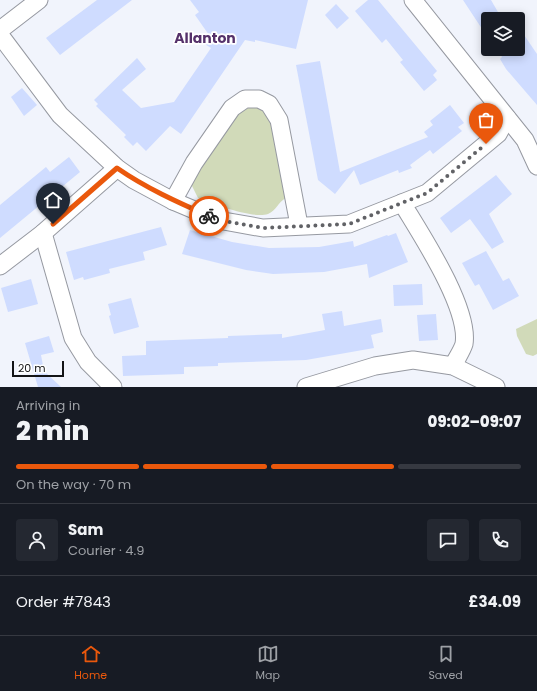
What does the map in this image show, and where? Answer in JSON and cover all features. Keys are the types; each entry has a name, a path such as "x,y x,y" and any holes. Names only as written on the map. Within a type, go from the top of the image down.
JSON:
{"street":[{"path":"0,30 39,0"},
{"path":"413,0 525,140 537,166"},
{"path":"0,35 60,115 117,168 134,180 174,201 218,220 263,228 299,225 349,224 427,193 498,134 507,118"},
{"path":"174,201 194,163 232,108 245,99 258,99 269,104 279,120 299,225"},
{"path":"0,266 42,233 117,168"},
{"path":"402,203 443,271 463,321 464,344 453,366"},
{"path":"42,233 73,338 88,362 113,387"},
{"path":"306,387 375,366 412,360 453,366 496,387"}],"green space":[{"path":"250,107 262,110 270,119 286,198 271,213 261,215 243,213 198,198 190,182 238,114"},
{"path":"537,319 537,354 533,356 526,354 517,336 516,329"}],"building":[{"path":"97,0 132,0 60,55 46,38"},
{"path":"190,0 308,0 296,49 255,40 255,42 245,40 181,134 170,126 146,151 137,142 133,146 124,137 126,135 96,106 98,104 94,100 137,58 146,69 122,90 141,108 174,102 211,48 203,43 209,35 195,15 199,12"},
{"path":"368,0 378,0 437,71 433,75 437,80 424,91 400,62 403,60 386,39 382,43 355,11"},
{"path":"463,0 491,0 498,12 481,12 481,27"},
{"path":"336,4 349,18 337,29 325,15"},
{"path":"525,36 537,54 537,105 506,69 500,59 502,57 525,56"},
{"path":"320,61 340,172 428,137 424,132 433,125 430,121 450,105 464,123 458,127 462,131 433,154 430,150 410,165 412,168 399,173 398,170 360,185 354,170 335,194 318,180 296,65"},
{"path":"22,88 37,105 24,116 11,97"},
{"path":"69,157 80,172 0,238 0,205 46,167 50,172"},
{"path":"496,175 512,194 489,214 504,242 492,249 470,219 451,233 440,218"},
{"path":"161,227 167,245 143,252 145,260 109,269 110,273 84,280 83,277 74,280 66,252"},
{"path":"190,230 232,242 269,248 319,247 353,241 354,247 396,233 408,262 369,278 367,264 324,272 273,274 246,270 182,254"},
{"path":"486,251 503,281 509,278 519,296 493,310 479,284 475,286 462,263"},
{"path":"31,279 38,304 8,312 1,288"},
{"path":"422,284 423,305 394,306 393,285"},
{"path":"131,298 139,327 114,334 109,316 111,315 108,304"},
{"path":"342,311 344,326 381,319 383,332 371,335 374,348 306,360 218,363 218,366 184,367 184,374 123,376 122,356 146,355 146,341 228,338 228,336 282,334 282,338 325,330 322,314"},
{"path":"436,314 438,340 419,341 417,315"},
{"path":"49,336 54,352 41,355 44,371 61,387 38,387 25,343"}],"way so far":[{"path":"209,216 218,220 263,228 299,225 349,224 427,193 486,144"}],"district":[{"name":"Allanton","path":"205,38"}],"route":[{"path":"53,224 117,168 134,180 174,201 209,216"}]}
